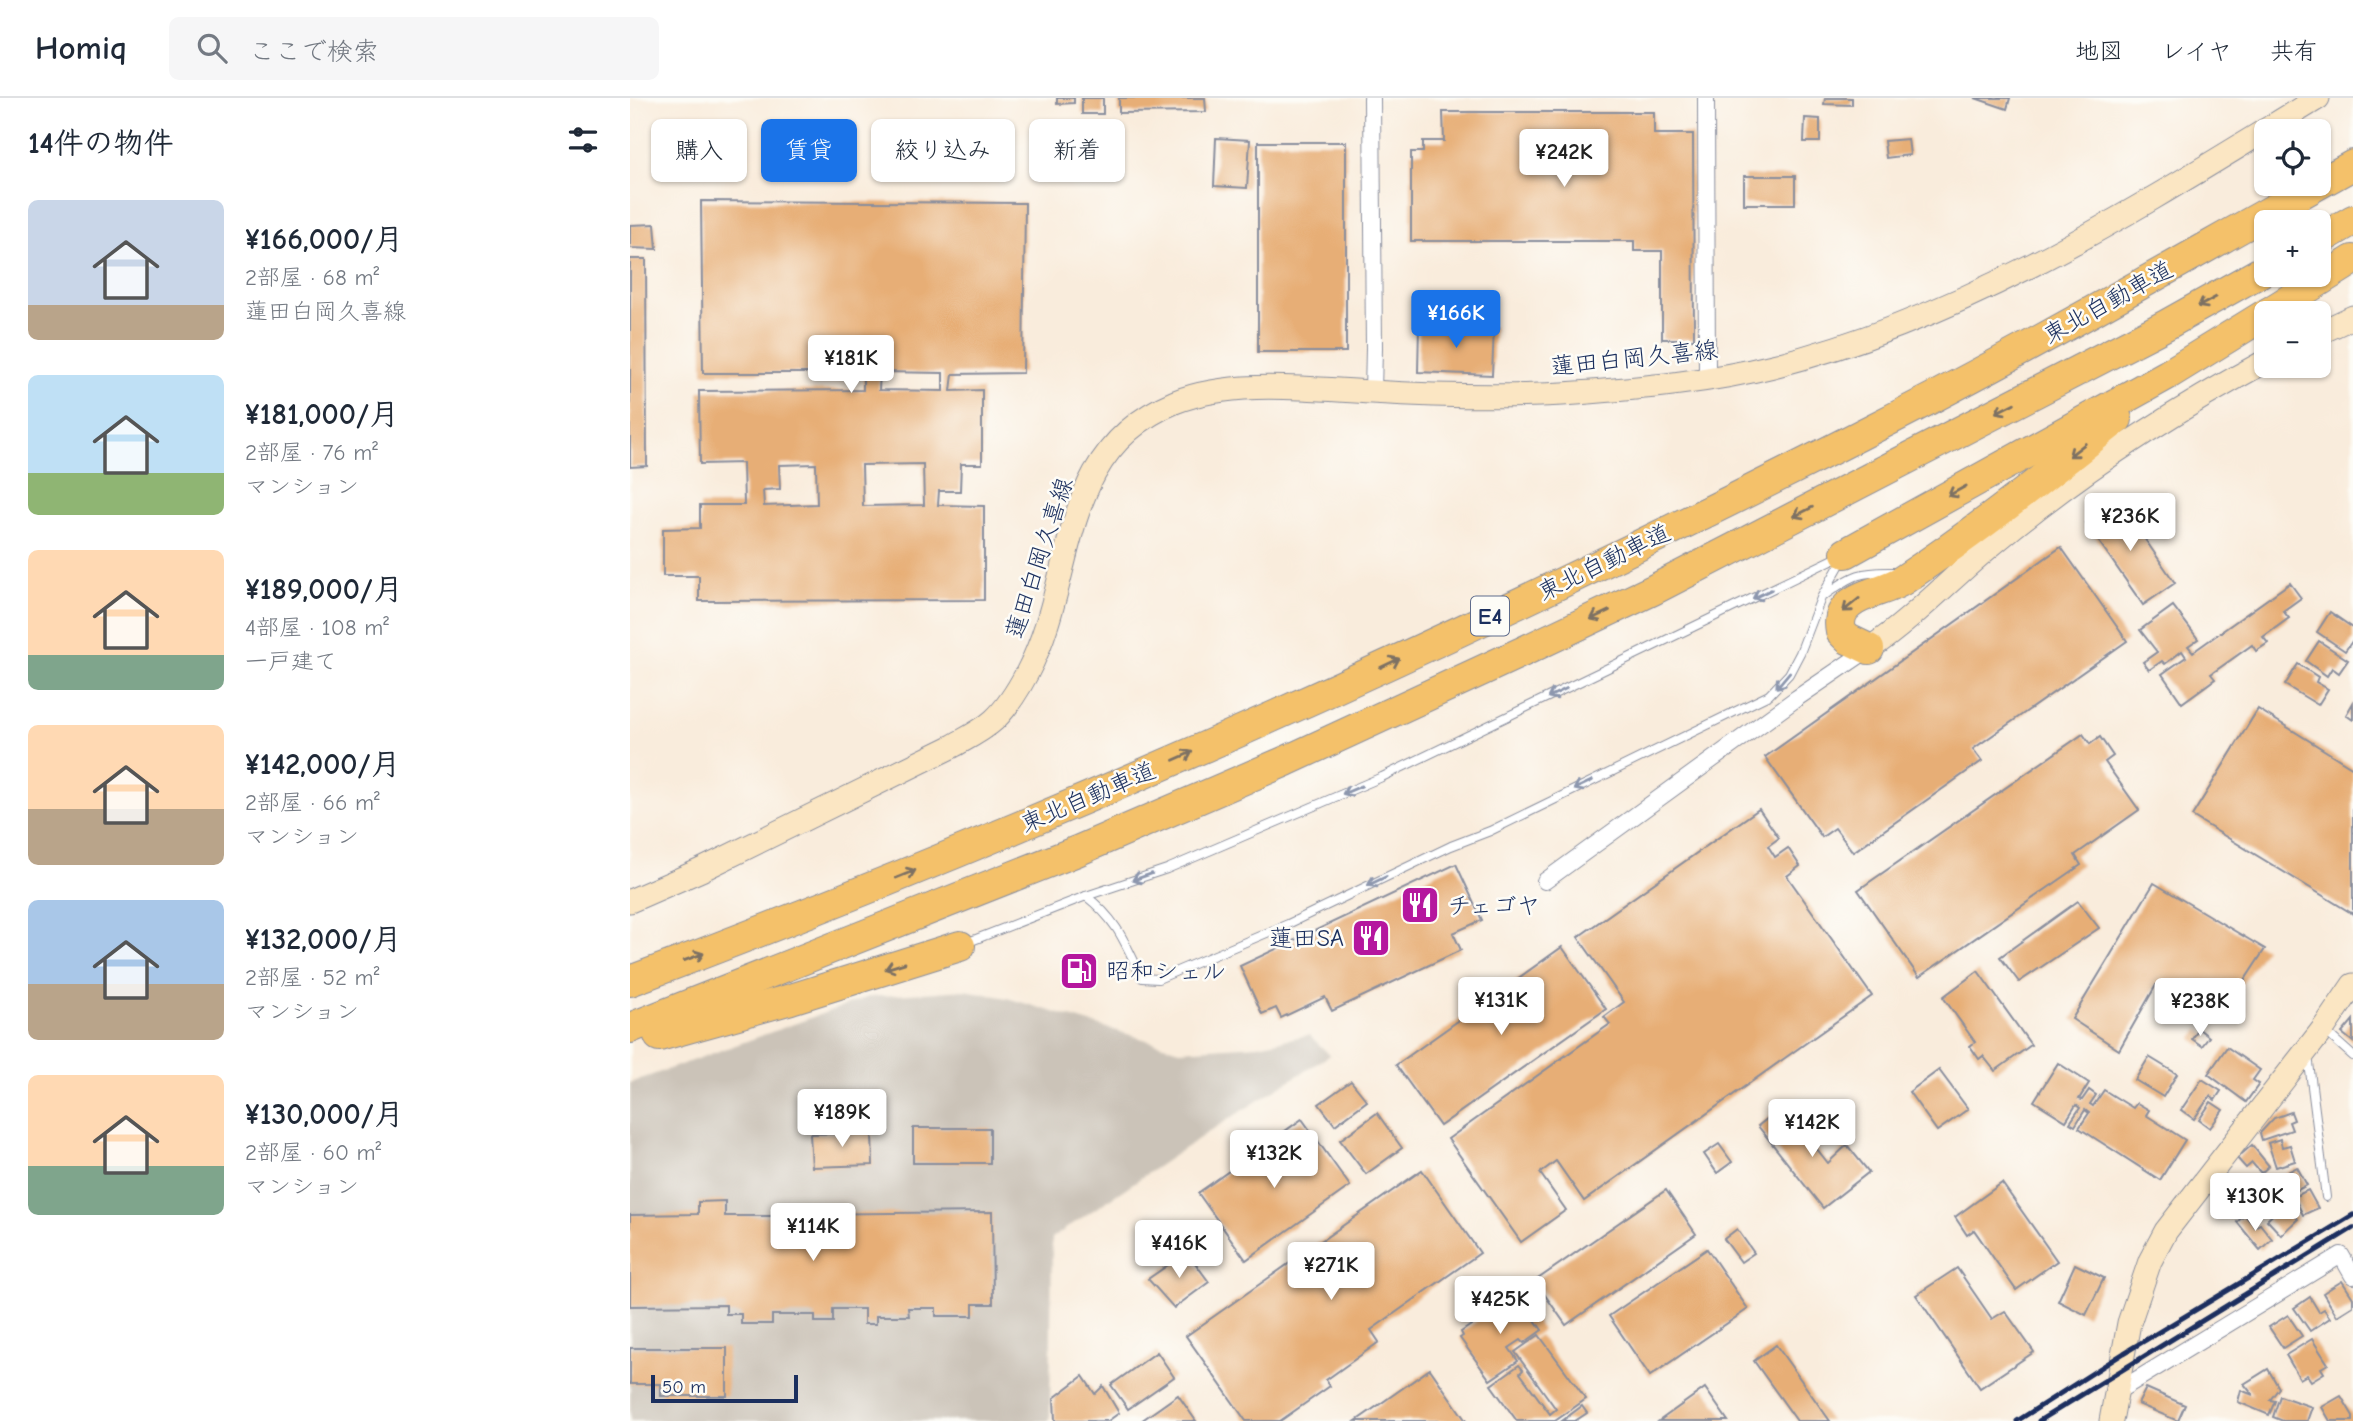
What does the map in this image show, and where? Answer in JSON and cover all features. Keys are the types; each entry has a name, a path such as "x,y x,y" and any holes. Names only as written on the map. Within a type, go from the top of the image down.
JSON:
{"highway":[{"name":"東北自動車道","path":"630,981 1037,820 1329,692 1605,562 1876,428 2353,164"},
{"path":"2331,233 2353,220"},
{"path":"2288,301 2353,260"},
{"name":"東北自動車道","path":"630,1028 1077,851 1286,761 1653,590 2166,325 2254,276"},
{"path":"1846,553 2167,375 2254,322"},
{"path":"1869,649 1843,635 1841,613 1849,603 1892,587 1917,571 2045,475 2134,405 2167,375"},
{"path":"630,1044 791,999 960,946"}],"main road":[{"name":"蓮田白岡久喜線","path":"630,901 701,870 953,746 981,731 996,719 1021,686 1049,622 1073,530 1091,477 1110,450 1136,424 1179,400 1231,390 1304,387 1487,395 1574,393 1652,387 1773,366 1832,349 1948,306 2020,272 2112,223 2318,98"},
{"path":"2331,327 2353,317"},
{"path":"1869,649 1901,628 1983,551 2057,492 2144,433 2254,368"},
{"path":"2111,1421 2129,1324 2150,1261 2166,1231 2308,1049 2353,985"}],"street":[{"path":"1372,98 1373,392"},
{"path":"1706,98 1707,379"},
{"path":"1545,881 1869,649"},
{"path":"2118,1391 2341,1255 2353,1276"}],"lane":[{"path":"1086,896 1106,911 1142,978 1158,979 1288,924 1451,846 1489,831 1769,695 1789,674 1821,598 1846,553"},
{"path":"960,946 1086,896 1167,869 1382,777 1846,553"},
{"path":"1821,598 1849,578 1871,571 1917,571"},
{"path":"2323,1029 2353,1056"},
{"path":"2308,1049 2326,1197"}],"shaded area":[{"path":"965,990 1007,998 1180,1050 1258,1045 1309,1035 1330,1055 1210,1131 1052,1238 1050,1421 630,1421 630,1083 869,997"}],"building":[{"path":"1057,98 1074,98 1074,103 1057,104"},
{"path":"1082,98 1103,98 1103,114 1082,114"},
{"path":"1119,98 1205,98 1206,112 1119,113"},
{"path":"1825,98 1852,98 1852,105 1824,104"},
{"path":"1975,98 2010,98 2007,109"},
{"path":"1443,112 1654,112 1654,134 1693,134 1694,339 1662,339 1662,251 1634,251 1634,241 1411,241 1411,152 1423,152 1423,141 1444,141"},
{"path":"1805,118 1820,119 1820,142 1804,142"},
{"path":"1216,138 1250,140 1247,188 1214,186"},
{"path":"1908,139 1910,155 1886,158 1884,141"},
{"path":"1258,142 1346,142 1346,352 1258,352"},
{"path":"1744,176 1795,176 1795,204 1744,204"},
{"path":"701,201 1025,203 1023,373 953,374 951,391 982,390 982,464 961,464 960,491 939,491 938,505 984,506 984,600 699,601 699,576 663,576 663,529 700,528 700,505 744,505 743,463 700,464 699,391 863,390 863,373 703,373","holes":["880,372 943,373 943,391 879,390","816,464 817,504 764,506 763,490 780,489 779,465","923,464 924,505 863,506 862,465"]},
{"path":"655,224 657,249 630,248 630,225"},
{"path":"630,259 646,259 647,466 630,467"},
{"path":"1419,325 1494,327 1492,375 1418,372"},
{"path":"2118,500 2175,583 2143,605 2086,523"},
{"path":"2061,547 2127,641 1973,749 1982,761 1853,852 1835,828 1822,837 1765,757"},
{"path":"2290,583 2301,598 2283,611 2289,618 2263,637 2268,643 2256,651 2252,645 2211,674 2215,679 2182,703 2162,674 2186,657 2182,651 2165,664 2162,661 2149,670 2143,662 2157,652 2140,630 2173,606 2198,639 2188,646 2193,652"},
{"path":"2330,612 2353,628 2353,640 2345,651 2317,632"},
{"path":"2319,641 2348,660 2339,673 2332,668 2327,676 2306,661"},
{"path":"2298,664 2318,677 2316,682 2328,689 2318,705 2285,685"},
{"path":"2353,703 2353,720 2346,715"},
{"path":"2258,709 2353,768 2353,914 2192,816"},
{"path":"2083,734 2090,744 2100,737 2113,756 2105,762 2139,810 2075,855 2081,865 1919,977 1858,890"},
{"path":"1759,809 1779,838 1768,846 1775,857 1788,848 1800,866 1787,876 1872,996 1584,1201 1556,1161 1540,1173 1566,1210 1521,1242 1448,1139 1610,1024 1604,1017 1624,1002 1578,937"},
{"path":"1456,864 1482,920 1453,933 1461,950 1332,1011 1325,997 1281,1018 1276,1008 1262,1014 1240,966"},
{"path":"2154,883 2265,949 2218,1021 2156,985 2119,1050 2072,1019"},
{"path":"2078,901 2099,928 2019,982 2000,957"},
{"path":"1562,947 1606,1009 1440,1126 1396,1065"},
{"path":"1978,971 2031,1045 1995,1071 1983,1056 1979,1059 1970,1046 1975,1042 1943,997"},
{"path":"2353,1020 2353,1042 2342,1033"},
{"path":"2199,1029 2209,1037 2202,1046 2192,1039"},
{"path":"2227,1047 2260,1070 2253,1080 2259,1084 2246,1102 2208,1074"},
{"path":"2149,1057 2177,1074 2163,1097 2135,1080"},
{"path":"2058,1063 2089,1083 2079,1099 2082,1100 2089,1090 2096,1095 2090,1104 2093,1106 2104,1090 2133,1108 2137,1103 2149,1110 2146,1115 2185,1140 2160,1180 2079,1128 2089,1113 2085,1110 2075,1126 2070,1123 2080,1108 2076,1105 2066,1121 2034,1101"},
{"path":"1939,1070 1968,1109 1937,1131 1909,1092"},
{"path":"2202,1079 2221,1091 2215,1100 2210,1096 2194,1119 2181,1110"},
{"path":"1351,1081 1367,1101 1335,1125 1319,1104"},
{"path":"2211,1102 2223,1110 2210,1128 2199,1120"},
{"path":"1783,1106 1828,1163 1847,1145 1869,1172 1823,1208 1758,1126"},
{"path":"2291,1112 2294,1120 2289,1122 2292,1130 2262,1140 2260,1133 2274,1118"},
{"path":"1377,1113 1402,1148 1366,1174 1340,1140"},
{"path":"1302,1119 1350,1186 1246,1260 1198,1193"},
{"path":"913,1128 990,1128 990,1163 913,1163"},
{"path":"872,1132 873,1165 812,1167 810,1134"},
{"path":"2280,1139 2282,1147 2290,1145 2295,1161 2276,1167 2268,1143"},
{"path":"1719,1144 1732,1162 1717,1173 1704,1154"},
{"path":"2252,1145 2269,1166 2261,1173 2252,1163 2246,1168 2237,1158"},
{"path":"2297,1167 2307,1185 2292,1193 2282,1175"},
{"path":"1422,1170 1480,1253 1371,1330 1379,1342 1326,1380 1330,1386 1280,1421 1246,1421 1186,1336"},
{"path":"2267,1176 2285,1196 2271,1207 2254,1187"},
{"path":"2002,1183 2057,1261 2016,1290 1974,1230 1967,1235 1955,1217"},
{"path":"2223,1184 2231,1195 2234,1192 2247,1208 2234,1218 2214,1191"},
{"path":"1666,1190 1696,1234 1566,1325 1535,1281"},
{"path":"2308,1190 2318,1208 2303,1215 2294,1197"},
{"path":"725,1201 725,1216 779,1216 779,1204 793,1204 793,1214 992,1212 993,1304 973,1304 973,1316 936,1316 936,1308 908,1308 909,1316 876,1316 876,1324 864,1324 864,1309 833,1309 833,1322 815,1322 815,1315 772,1315 772,1324 741,1324 741,1314 726,1314 726,1305 630,1306 630,1215 698,1214 698,1202"},
{"path":"2284,1204 2298,1219 2281,1235 2267,1220"},
{"path":"2245,1215 2255,1227 2260,1224 2272,1239 2260,1250 2237,1222"},
{"path":"1737,1229 1754,1253 1741,1262 1724,1239"},
{"path":"1707,1249 1748,1309 1650,1376 1609,1316"},
{"path":"1187,1252 1209,1282 1174,1308 1148,1279"},
{"path":"2075,1264 2104,1278 2086,1315 2058,1301"},
{"path":"1957,1268 1992,1319 2005,1311 2034,1352 1980,1388 1916,1295"},
{"path":"2342,1281 2353,1298 2353,1306 2337,1316 2323,1293"},
{"path":"1512,1297 1516,1302 1520,1299 1542,1330 1524,1343 1521,1340 1509,1348 1518,1361 1490,1380 1460,1338 1463,1336 1461,1332"},
{"path":"2310,1297 2319,1312 2324,1309 2330,1318 2310,1331 2294,1308"},
{"path":"2288,1315 2302,1336 2283,1348 2269,1327"},
{"path":"1539,1335 1586,1399 1555,1421 1517,1421 1491,1385 1519,1365 1523,1370 1520,1373 1550,1414 1556,1409 1515,1352"},
{"path":"2312,1339 2328,1364 2321,1368 2324,1373 2311,1381 2307,1375 2300,1379 2286,1355"},
{"path":"1776,1345 1830,1421 1797,1421 1754,1361"},
{"path":"630,1348 727,1348 727,1396 661,1396 661,1384 630,1384"},
{"path":"1157,1352 1174,1377 1128,1409 1111,1385"},
{"path":"1430,1369 1466,1421 1356,1421"},
{"path":"2268,1369 2279,1388 2270,1400 2275,1401 2269,1415 2238,1402 2241,1390 2253,1395 2244,1384"},
{"path":"1083,1376 1095,1394 1103,1386 1119,1413 1108,1421 1055,1421 1054,1398"},
{"path":"1705,1388 1728,1421 1659,1421"},
{"path":"2146,1388 2185,1405 2178,1421 2138,1404"},
{"path":"1178,1395 1196,1421 1141,1421"},
{"path":"2280,1396 2312,1407 2307,1421 2283,1421 2273,1417"},
{"path":"2341,1396 2353,1416 2353,1421 2330,1421 2322,1407"},
{"path":"1582,1406 1587,1413 1575,1421 1562,1421"}],"railway":[{"path":"2017,1421 2353,1215"},
{"path":"2039,1421 2353,1228"}],"place":[{"name":"チェゴヤ","path":"1420,905"},
{"name":"蓮田SA","path":"1371,938"},
{"name":"昭和シェル","path":"1079,971"}]}
